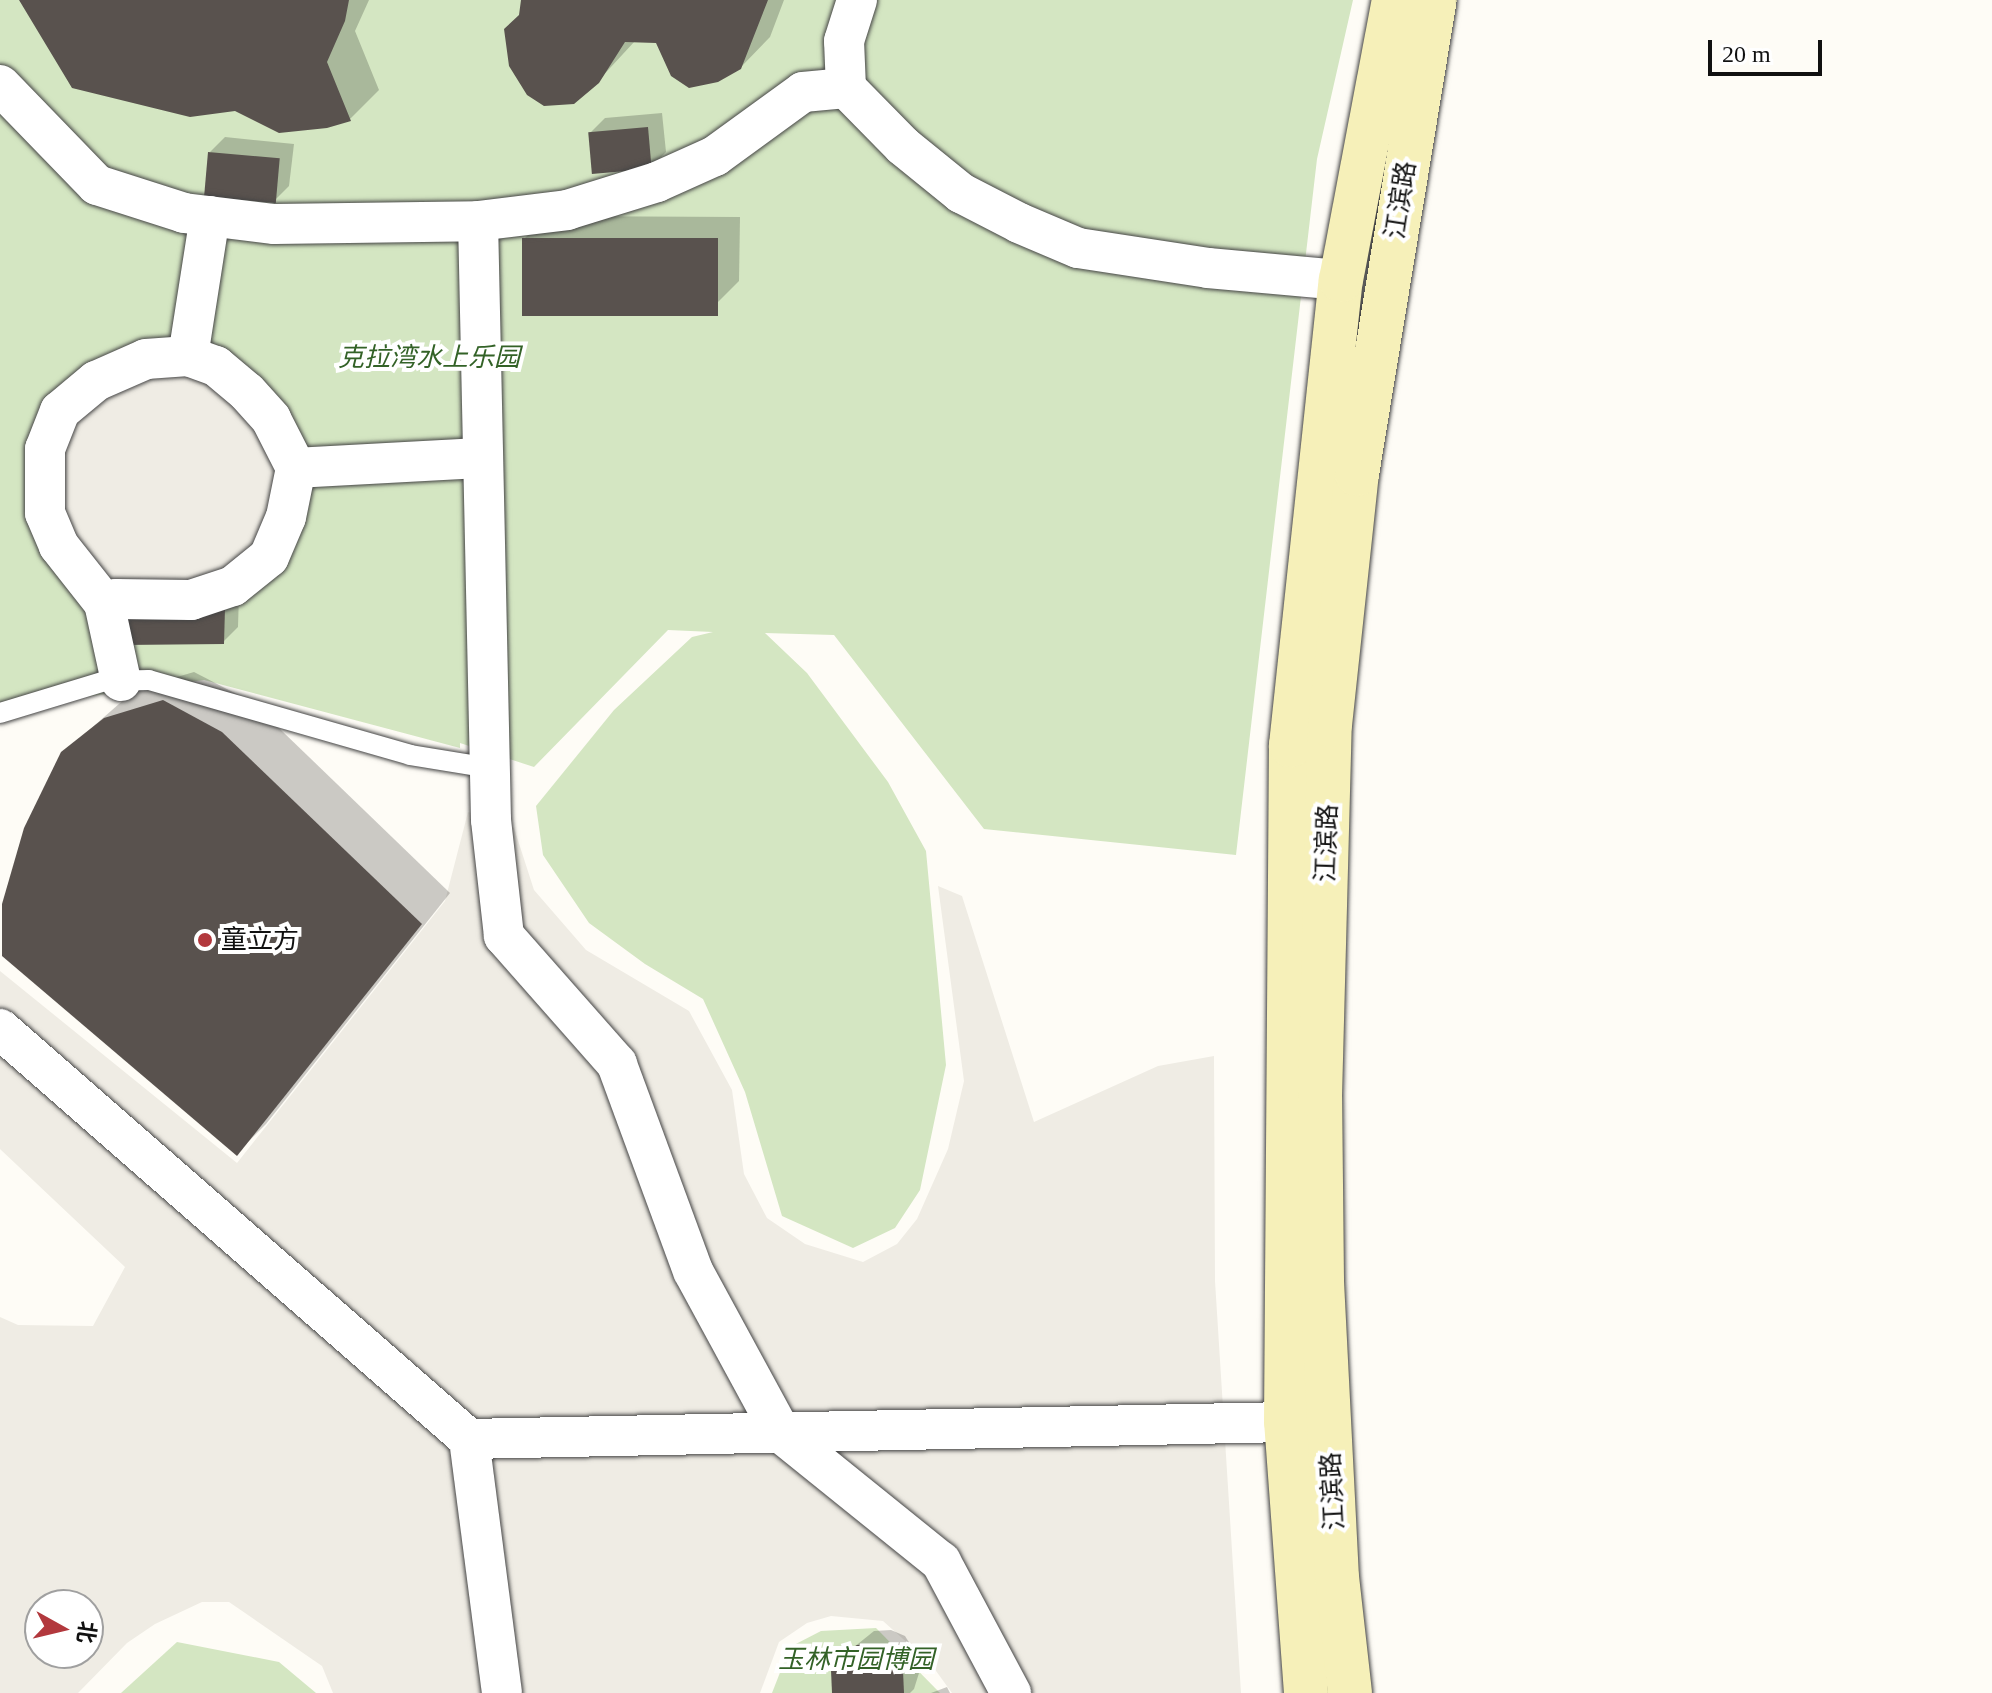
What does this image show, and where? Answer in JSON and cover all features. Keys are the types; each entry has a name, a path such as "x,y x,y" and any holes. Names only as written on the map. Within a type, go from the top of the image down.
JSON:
{"main road":[{"name":"江滨路","path":"1306,1693 1286,1422 1291,745 1341,280 1394,0"},
{"name":"江滨路","path":"1350,1693 1337,1578 1322,1280 1320,1097 1330,725 1357,474 1435,0"}],"street":[{"path":"857,0 844,41 846,88 903,146 961,193 1019,223 1078,248 1208,268 1341,280"},
{"path":"0,85 97,185 184,213 274,224 478,221 567,210 657,182 715,156 803,92 846,88"},
{"path":"188,356 210,216"},
{"path":"478,221 491,820 504,936 617,1064 693,1271 781,1433 941,1562 1011,1693"},
{"path":"104,603 116,599 191,600 233,586 269,557 286,517 296,468 271,419 247,392 216,366 188,356 146,359 96,381 60,411 45,449 45,513 59,546 104,603 121,681"},
{"path":"296,468 483,458"},
{"path":"0,1029 469,1439 502,1693"},
{"path":"469,1439 1286,1422"}],"lane":[{"path":"0,713 105,681 149,680 410,755 490,768"}],"green space":[{"name":"克拉湾水上乐园","path":"0,0 1353,0 1317,159 1236,855 984,829 834,635 765,633 807,673 888,782 926,851 946,1065 920,1190 895,1228 853,1248 782,1216 745,1092 703,999 645,964 589,923 543,855 536,806 614,710 692,637 713,632 668,630 534,767 460,743 460,748 204,680 0,709"},
{"name":"玉林市园博园","path":"876,1628 940,1693 772,1693 790,1647 821,1631"},
{"path":"177,1642 279,1662 316,1693 121,1693"}],"shaded area":[{"path":"200,370 282,460 256,556 212,588 124,589 83,562 52,479 77,408 104,384"},
{"path":"468,812 514,828 534,890 586,950 689,1011 732,1090 744,1174 767,1218 805,1244 863,1262 897,1244 917,1219 948,1149 964,1081 938,886 962,896 1034,1122 1158,1066 1214,1056 1215,1281 1241,1693 952,1693 931,1664 883,1621 831,1616 807,1623 779,1642 760,1693 333,1693 322,1666 229,1602 202,1602 155,1624 127,1643 104,1666 104,1589 24,1589 24,1669 102,1669 78,1693 0,1693 0,1317 18,1325 93,1326 125,1267 0,1149 0,971 237,1163 445,901"}],"building":[{"path":"19,0 349,0 345,21 327,62 351,121 327,128 279,133 235,111 190,117 72,88"},
{"path":"521,0 768,0 741,69 718,82 689,88 671,76 656,43 625,42 599,83 574,104 544,106 527,95 509,66 504,29 519,15"},
{"path":"648,127 652,169 592,174 588,132"},
{"path":"208,152 280,158 276,203 204,197"},
{"path":"522,238 718,238 718,316 522,316"},
{"path":"123,603 225,608 224,644 124,645"},
{"name":"童立方","path":"163,700 222,732 422,924 237,1156 2,956 2,904 24,828 61,752 104,718"},
{"path":"875,1644 890,1651 903,1671 904,1693 832,1693 831,1670 841,1655 857,1645"}],"place":[{"name":"童立方","path":"205,940"}]}
